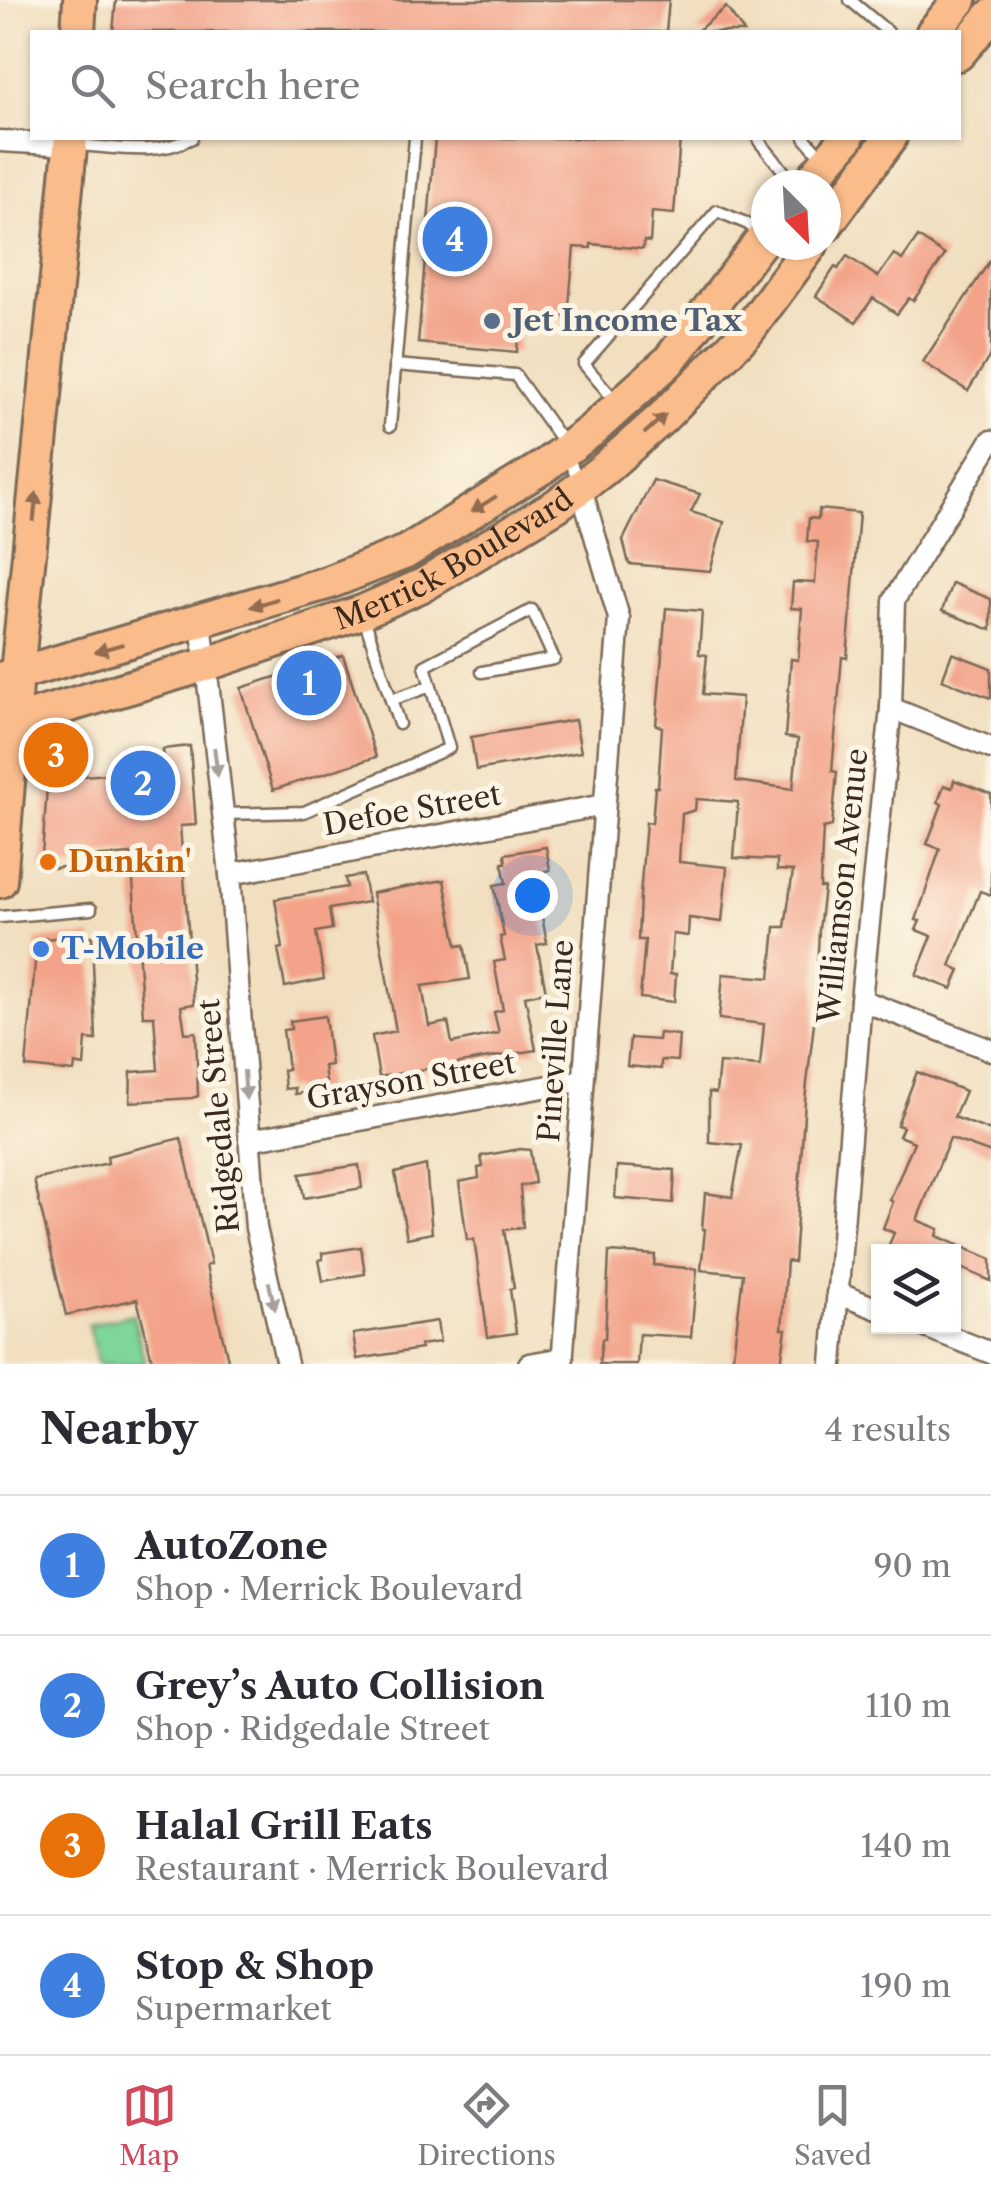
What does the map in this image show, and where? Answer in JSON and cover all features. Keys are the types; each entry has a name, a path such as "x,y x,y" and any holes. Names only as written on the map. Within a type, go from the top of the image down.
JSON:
{"main road":[{"path":"78,30 80,0"},
{"path":"935,30 960,0"},
{"path":"961,51 991,16"},
{"path":"841,205 889,140"},
{"path":"0,881 9,676 70,141"},
{"name":"Merrick Boulevard","path":"9,676 327,583 406,552 566,451 619,406 668,362 751,254"},
{"name":"Merrick Boulevard","path":"5,720 204,665 362,612 424,584 582,488 664,416 747,332 800,260"}],"street":[{"path":"0,140 70,141"},
{"name":"Williamson Avenue","path":"832,1364 891,708 894,600 991,441"},
{"name":"Pineville Lane","path":"562,1361 619,618 582,488"},
{"name":"Ridgedale Street","path":"201,622 230,874 256,1228 287,1364"},
{"path":"891,708 991,748"},
{"name":"Defoe Street","path":"230,874 604,805"},
{"path":"862,1000 991,1050"},
{"name":"Grayson Street","path":"249,1140 583,1080"},
{"path":"836,1293 871,1306"},
{"path":"943,1334 991,1353"},
{"path":"529,1364 562,1361"}],"lane":[{"path":"850,0 886,30"},
{"path":"70,141 153,151 188,140"},
{"path":"390,426 415,140"},
{"path":"759,141 783,170"},
{"path":"619,406 584,364 717,211 751,226"},
{"path":"395,364 515,374 566,451 582,488"},
{"path":"222,814 304,812 449,748 426,666 532,610 554,659 482,672"},
{"path":"362,612 400,724"},
{"path":"392,700 431,686"},
{"path":"0,918 91,909"}],"green space":[{"path":"133,1314 145,1364 98,1364 88,1325"}],"building":[{"path":"116,0 669,0 666,30 113,30"},
{"path":"726,7 743,30 698,30"},
{"path":"435,140 680,140 674,214 652,212 650,242 644,241 643,249 591,244 591,248 574,247 568,317 520,313 517,352 418,343"},
{"path":"918,237 945,255 913,301 909,298 897,314 873,298 856,322 816,296 847,256 878,277 894,254 902,260"},
{"path":"991,259 991,354 968,391 923,362"},
{"path":"653,480 700,494 691,512 724,522 710,571 629,564 623,540"},
{"path":"819,509 859,513 847,658 842,657 832,771 837,772 832,826 823,828 820,888 824,888 794,1262 787,1261 781,1364 732,1364 743,1274 701,1270 702,1229 705,1193 732,1197 742,1145 709,1142 709,1092 716,1093 719,1063 760,1066 764,1024 719,1019 723,974 770,978 775,927 785,927 793,871 777,870 777,860 734,858 738,802 696,799 695,810 682,814 679,862 727,867 722,922 689,918 688,936 673,934 670,974 676,974 674,1002 640,998 645,940 638,940 640,896 646,822 652,823 658,787 662,727 656,725 666,608 702,611 699,654 707,655 703,694 742,697 736,781 793,789 798,739 785,737 791,659 798,660 802,609 791,608 793,582 815,583 818,542 807,541 809,518 818,519"},
{"path":"952,583 991,599 991,630 942,611"},
{"path":"952,653 991,668 991,698 942,680"},
{"path":"343,655 376,757 273,790 241,688"},
{"path":"575,720 581,752 476,770 471,737"},
{"path":"80,738 83,776 164,770 163,749 190,746 196,825 180,826 194,1004 181,1006 185,1033 196,1032 198,1096 192,1098 130,1102 131,1072 158,1070 154,1016 143,1016 131,854 87,857 88,865 41,869 50,747"},
{"path":"954,780 991,794 991,895 980,891 950,966 960,970 952,989 916,975 932,936 916,930 920,921 916,920 940,849 927,844 942,804 938,802 944,785 952,788"},
{"path":"546,847 550,870 545,871 551,904 540,906 547,943 537,945 546,992 525,996 536,1050 379,1077 372,1036 396,1031 372,893 444,880 457,946 464,945 470,979 422,986 429,1026 448,1022 452,1043 499,1033 494,1012 503,1010 494,962 505,960 494,885 506,883 502,863 506,863 505,854"},
{"path":"363,875 368,902 329,909 332,929 316,932 324,979 285,987 275,899 347,887 345,878"},
{"path":"92,936 96,1040 86,1039 84,1066 75,1064 74,1072 26,1067 37,939"},
{"path":"325,1016 331,1065 324,1066 327,1090 295,1094 295,1088 285,1089 283,1070 288,1069 283,1030 291,1029 290,1021"},
{"path":"659,1033 679,1035 677,1061 661,1060 661,1069 627,1066 630,1038 658,1040"},
{"path":"917,1072 965,1091 954,1117 991,1131 991,1153 950,1138 917,1220 939,1229 937,1236 956,1244 889,1244 894,1233 883,1228 914,1142 899,1136 903,1127 897,1125"},
{"path":"181,1138 211,1264 206,1266 229,1364 153,1364 137,1299 66,1315 34,1180 108,1163 107,1156"},
{"path":"530,1150 535,1183 520,1186 523,1227 504,1230 514,1288 510,1289 516,1333 488,1337 474,1239 467,1240 459,1182 479,1178 481,1156"},
{"path":"359,1165 362,1188 304,1198 300,1174"},
{"path":"426,1165 432,1233 407,1238 395,1173"},
{"path":"617,1166 675,1170 673,1203 615,1198"},
{"path":"961,1246 991,1259 991,1281 961,1268"},
{"path":"361,1247 365,1274 323,1281 319,1260 323,1259 322,1253"},
{"path":"609,1252 655,1255 654,1265 697,1269 691,1337 639,1334 637,1364 599,1364 605,1339"},
{"path":"437,1321 440,1342 420,1345 421,1349 357,1359 353,1334"}],"place":[{"name":"Stop & Shop","path":"455,239"},
{"name":"Jet Income Tax","path":"492,321"},
{"name":"AutoZone","path":"309,683"},
{"name":"Halal Grill Eats","path":"56,755"},
{"name":"Grey’s Auto Collision","path":"143,783"},
{"name":"Dunkin'","path":"48,862"},
{"name":"T-Mobile","path":"41,949"}]}
